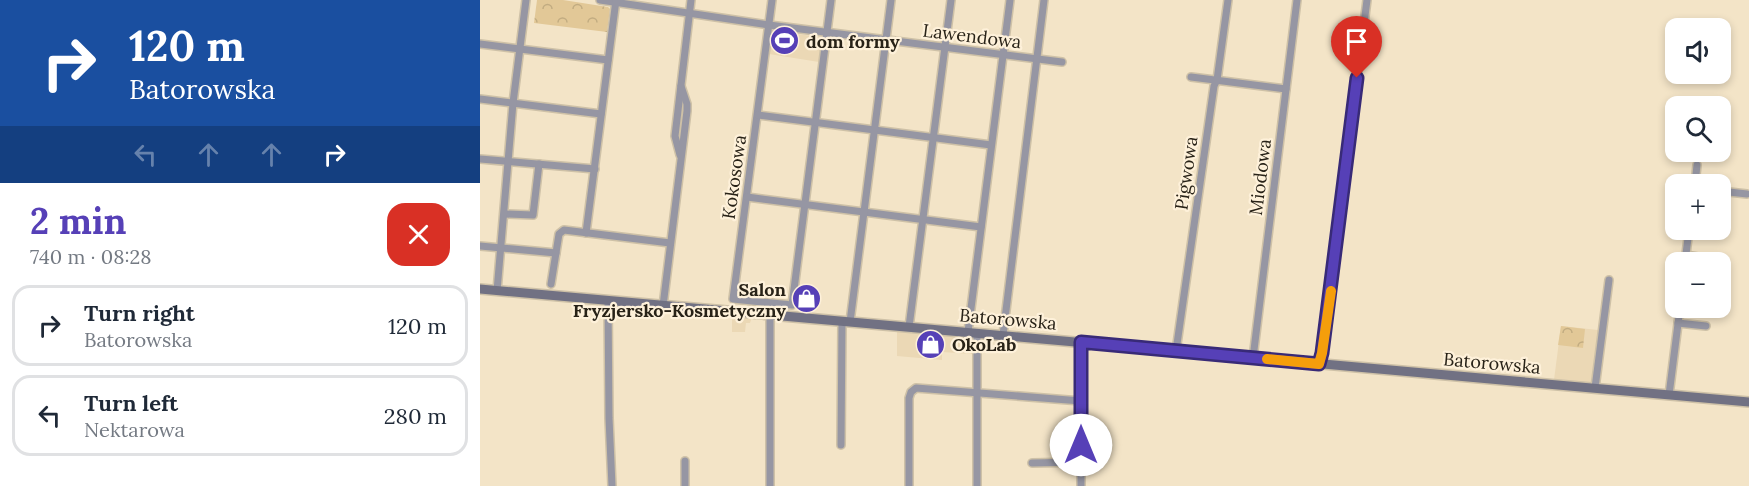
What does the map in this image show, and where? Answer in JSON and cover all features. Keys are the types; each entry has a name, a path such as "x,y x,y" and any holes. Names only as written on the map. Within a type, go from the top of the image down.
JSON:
{"street":[{"path":"498,291 513,103 526,0"},
{"name":"Lawendowa","path":"600,0 769,25 1062,63"},
{"path":"663,306 681,157 675,136 691,0"},
{"name":"Kokosowa","path":"772,0 734,298 792,305 806,205"},
{"path":"806,205 831,0"},
{"path":"841,445 846,321 864,212 891,0"},
{"path":"909,327 951,0"},
{"path":"977,486 976,393 972,333 981,227 1010,0"},
{"path":"1003,335 1044,0"},
{"name":"Pigwowa","path":"1176,351 1228,0"},
{"name":"Miodowa","path":"1253,358 1297,0"},
{"path":"1319,364 1328,310 1366,0"},
{"path":"586,233 616,1"},
{"path":"480,44 608,60"},
{"path":"1191,77 1286,89"},
{"path":"480,99 601,114"},
{"path":"758,115 992,145"},
{"path":"480,159 595,169"},
{"path":"505,213 532,215 539,164"},
{"path":"1696,174 1697,165"},
{"path":"1731,192 1747,194"},
{"path":"747,197 981,227"},
{"path":"551,285 559,234 564,230 670,243"},
{"path":"480,246 556,253"},
{"path":"1595,388 1609,280"},
{"name":"Batorowska","path":"480,289 1749,402"},
{"path":"608,301 612,486"},
{"path":"770,315 770,486"},
{"path":"1668,394 1679,318"},
{"path":"1678,323 1706,326"},
{"path":"1081,342 1081,486"},
{"path":"909,486 909,398 911,392 916,388 1081,401"},
{"path":"685,461 685,486"},
{"path":"1032,463 1081,462"}],"shaded area":[{"path":"774,31 820,37 822,39 819,62 769,54"},
{"path":"732,316 752,317 750,323 746,323 745,332 732,332"},
{"path":"1561,326 1598,330 1591,383 1554,380"},
{"path":"897,330 972,337 972,354 942,352 942,360 897,356"}],"green space":[{"path":"537,0 563,0 608,7 610,9 607,32 534,23"},
{"path":"1561,326 1585,329 1583,348 1558,345"}],"slow traffic":[{"path":"1267,359 1319,364 1331,291"}],"place":[{"name":"dom formy","path":"785,41"},
{"name":"Salon Fryzjersko-Kosmetyczny","path":"807,299"},
{"name":"OkoLab","path":"931,344"}],"route":[{"path":"1081,445 1081,342 1319,364 1357,78"}]}
